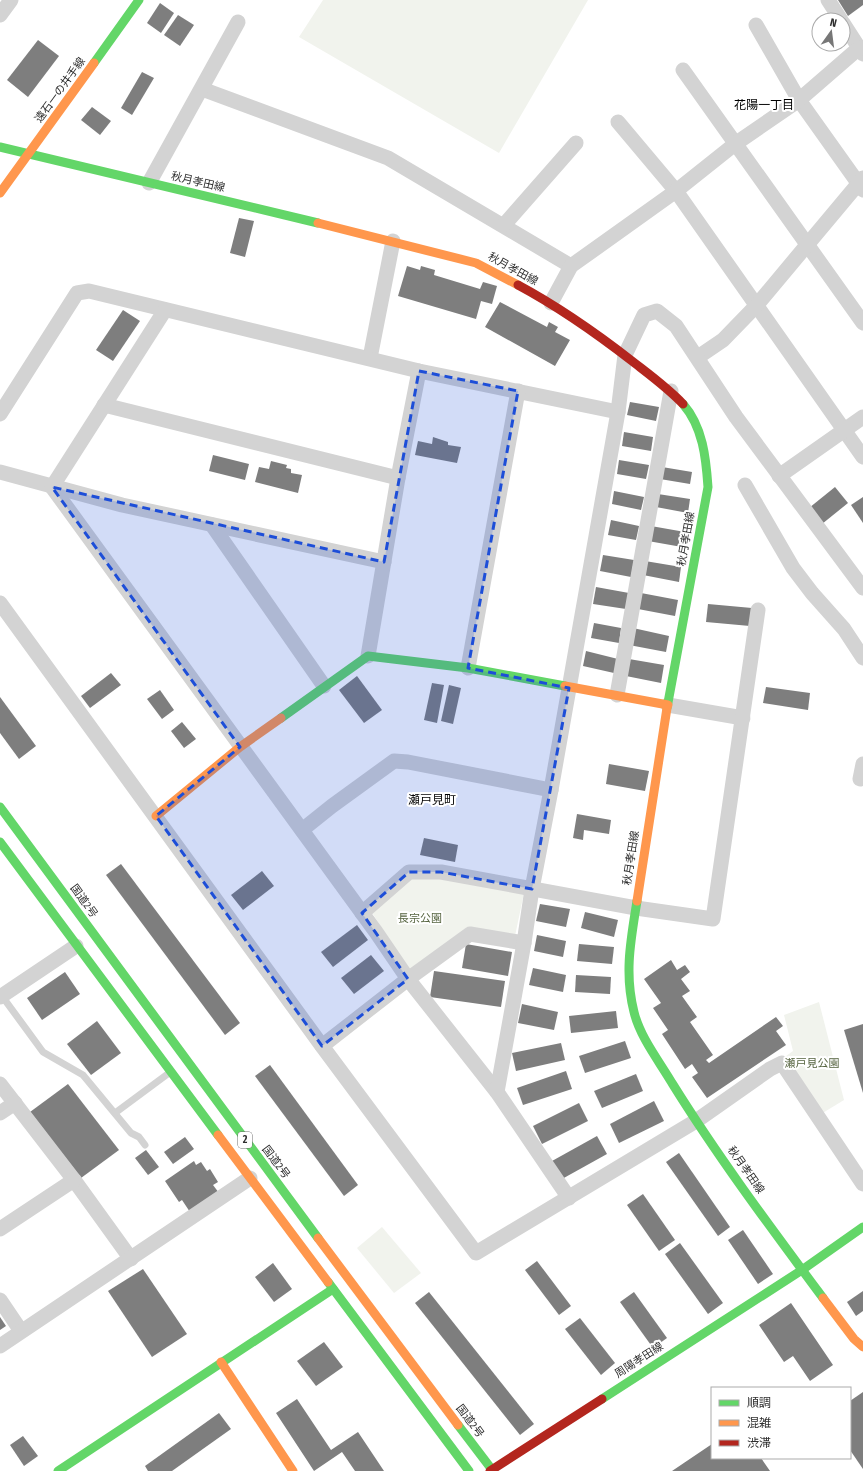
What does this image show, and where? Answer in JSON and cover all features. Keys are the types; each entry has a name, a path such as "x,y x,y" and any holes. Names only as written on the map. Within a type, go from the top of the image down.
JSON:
{"main road":[{"name":"遠石一の井手線","path":"0,193 139,0"},
{"name":"秋月孝田線","path":"0,147 28,155 393,241 476,263 550,303 626,355 671,391 691,413 706,453 708,487 668,706 628,958 629,988 634,1013 644,1036 696,1121 802,1270 854,1339 863,1347"},
{"path":"156,816 240,747 368,656 468,668 569,688 617,695 668,706"},
{"name":"国道2号","path":"0,807 264,1167 491,1471"},
{"name":"2","path":"0,842 76,946 469,1471"},
{"name":"周陽孝田線","path":"491,1471 802,1270 863,1227"},
{"path":"58,1471 333,1289"},
{"path":"221,1362 293,1471"}],"street":[{"path":"0,15 11,0"},
{"path":"828,0 836,12"},
{"path":"149,183 238,22"},
{"path":"698,357 724,340 756,306 807,244 861,184 799,100 756,25"},
{"path":"550,303 571,266 676,191 735,144 799,100 861,51 851,35"},
{"path":"682,70 863,323"},
{"path":"202,89 388,158 504,225 571,266"},
{"path":"618,122 676,191 863,457"},
{"path":"504,225 576,143"},
{"path":"370,358 393,241"},
{"path":"0,414 77,293 89,291 419,371 518,390 618,412"},
{"path":"52,487 165,310"},
{"path":"497,1092 618,412 626,355 644,315 657,311 676,326 698,357 736,417 863,588"},
{"path":"368,656 398,478 419,371"},
{"path":"468,668 518,390"},
{"path":"617,695 671,391"},
{"path":"104,405 398,478"},
{"path":"779,476 863,417"},
{"path":"0,472 52,487 212,525 384,562"},
{"path":"745,485 793,568 812,593 844,629 863,658"},
{"path":"52,487 376,932 408,979 497,1092 569,1198"},
{"path":"212,525 324,686"},
{"path":"0,603 322,1046 476,1253 696,1121 770,1069 782,1064 863,1184"},
{"path":"362,913 410,872 441,872 636,908 713,919 758,610"},
{"path":"668,706 743,718"},
{"path":"302,830 332,806 394,762 408,762 551,790"},
{"path":"860,779 863,764"},
{"path":"322,1046 408,979 470,934 524,943"},
{"path":"1,997 76,946"},
{"path":"0,1084 74,1180 131,1259"},
{"path":"0,1113 15,1103"},
{"path":"0,1346 250,1178"},
{"path":"0,1229 74,1180"},
{"path":"0,1300 21,1331"}],"lane":[{"path":"1,997 43,1052 83,1075 131,1133 139,1137 145,1145"},
{"path":"115,1113 170,1072"}],"highlighted area":[{"path":"419,371 518,391 468,668 569,688 532,889 441,872 409,872 362,913 408,979 322,1046 156,816 240,747 52,487 384,562"}],"green space":[{"path":"323,0 588,0 499,153 299,37"},
{"name":"長宗公園","path":"410,877 432,877 524,893 515,936 473,928 409,970 371,911"},
{"name":"瀬戸見公園","path":"819,1002 844,1100 821,1114 782,1059 793,1051 784,1015"},
{"path":"382,1227 421,1273 394,1293 357,1248"}],"building":[{"path":"838,0 863,0 863,5 851,14 851,12 846,12"},
{"path":"160,3 174,13 161,33 147,23"},
{"path":"178,15 194,25 180,46 164,35"},
{"path":"38,40 59,56 28,97 7,80"},
{"path":"142,72 154,78 132,115 121,108"},
{"path":"92,107 111,121 100,135 81,120"},
{"path":"239,218 254,221 245,257 230,253"},
{"path":"407,266 420,270 421,266 435,270 434,275 480,289 483,282 497,286 492,304 481,301 476,319 398,296"},
{"path":"500,302 547,327 549,322 558,327 555,332 570,340 555,366 485,327"},
{"path":"123,310 140,321 113,361 96,350"},
{"path":"630,402 659,407 656,421 627,415"},
{"path":"624,432 653,437 651,451 622,446"},
{"path":"433,437 448,442 448,445 461,447 457,463 415,455 418,441 432,444"},
{"path":"213,455 249,464 245,480 209,471"},
{"path":"619,460 649,465 646,479 617,474"},
{"path":"271,461 287,465 286,468 291,469 291,473 302,475 298,493 255,482 259,467 269,469"},
{"path":"662,467 692,472 690,484 660,479"},
{"path":"835,487 848,503 822,524 809,508"},
{"path":"614,491 644,497 641,510 612,504"},
{"path":"658,494 690,499 688,513 656,507"},
{"path":"863,497 863,523 851,505"},
{"path":"611,520 639,526 636,540 608,535"},
{"path":"651,526 685,532 682,547 648,541"},
{"path":"603,555 634,560 631,577 600,571"},
{"path":"645,561 681,567 679,582 643,575"},
{"path":"596,587 629,593 626,609 593,604"},
{"path":"641,593 678,600 675,616 638,609"},
{"path":"708,604 752,608 750,626 706,622"},
{"path":"594,623 621,628 619,643 591,638"},
{"path":"633,628 669,636 666,652 629,645"},
{"path":"586,651 618,659 614,673 583,666"},
{"path":"629,659 664,665 661,683 626,676"},
{"path":"111,673 121,685 90,708 81,696"},
{"path":"357,676 382,710 364,723 339,690"},
{"path":"432,683 444,685 437,723 424,720"},
{"path":"449,685 461,688 453,724 441,721"},
{"path":"766,687 810,693 808,710 763,703"},
{"path":"160,690 174,710 162,719 147,699"},
{"path":"0,697 36,746 19,759 0,733"},
{"path":"182,722 196,739 184,748 171,731"},
{"path":"609,764 649,771 645,791 606,784"},
{"path":"577,814 611,820 609,834 584,830 583,840 573,838"},
{"path":"424,838 458,845 455,862 420,855"},
{"path":"121,864 240,1023 225,1035 106,875"},
{"path":"262,871 274,886 243,910 231,895"},
{"path":"540,904 570,909 566,927 536,921"},
{"path":"585,912 618,920 614,937 581,928"},
{"path":"357,925 368,940 333,967 321,952"},
{"path":"537,935 566,941 563,957 534,951"},
{"path":"466,944 512,952 508,976 462,968"},
{"path":"579,944 614,947 612,964 577,961"},
{"path":"371,955 384,971 354,994 341,978"},
{"path":"671,960 677,970 685,965 690,972 681,979 690,991 682,996 697,1017 690,1022 713,1055 706,1060 709,1063 776,1017 783,1026 776,1031 786,1045 707,1098 692,1077 698,1073 692,1064 685,1069 662,1034 668,1030 653,1008 661,1003 644,979"},
{"path":"533,968 566,975 563,992 529,985"},
{"path":"434,971 505,981 501,1007 430,997"},
{"path":"65,972 80,994 42,1020 27,998"},
{"path":"576,975 611,977 610,994 575,992"},
{"path":"522,1004 558,1012 554,1030 518,1023"},
{"path":"616,1011 618,1028 571,1033 569,1016"},
{"path":"97,1021 121,1053 91,1075 67,1044"},
{"path":"863,1024 863,1093 844,1030"},
{"path":"625,1041 631,1058 585,1073 579,1056"},
{"path":"561,1043 565,1060 516,1071 512,1053"},
{"path":"270,1065 358,1185 344,1196 255,1076"},
{"path":"566,1071 572,1089 523,1105 517,1088"},
{"path":"636,1074 643,1091 602,1108 594,1091"},
{"path":"68,1084 119,1150 81,1178 30,1112"},
{"path":"654,1101 664,1121 619,1143 610,1124"},
{"path":"579,1103 588,1121 542,1144 533,1126"},
{"path":"597,1136 607,1154 562,1179 552,1161"},
{"path":"185,1137 194,1149 173,1164 164,1152"},
{"path":"146,1150 159,1167 148,1175 135,1158"},
{"path":"679,1153 730,1227 718,1236 666,1162"},
{"path":"194,1161 196,1165 201,1162 207,1171 210,1169 218,1182 213,1185 219,1193 190,1212 182,1200 179,1202 165,1181"},
{"path":"643,1194 675,1240 659,1251 627,1205"},
{"path":"743,1230 773,1274 758,1284 728,1240"},
{"path":"680,1243 723,1303 708,1314 665,1254"},
{"path":"537,1261 571,1306 559,1315 525,1270"},
{"path":"273,1263 292,1289 274,1302 255,1277"},
{"path":"143,1269 187,1334 152,1357 108,1291"},
{"path":"863,1291 863,1311 856,1316 847,1302"},
{"path":"429,1292 534,1424 520,1435 415,1303"},
{"path":"634,1292 667,1338 653,1348 620,1302"},
{"path":"791,1303 833,1365 810,1381 793,1356 784,1362 759,1325"},
{"path":"0,1317 6,1326 0,1330"},
{"path":"580,1318 615,1363 601,1375 565,1329"},
{"path":"324,1342 343,1367 316,1386 297,1361"},
{"path":"863,1392 863,1469 851,1451 851,1400"},
{"path":"297,1399 331,1450 358,1432 384,1471 355,1471 342,1452 314,1471 276,1413"},
{"path":"219,1413 231,1429 172,1471 148,1471 145,1466"},
{"path":"23,1436 38,1456 24,1466 10,1445"},
{"path":"711,1445 711,1459 762,1459 770,1471 672,1471"}],"traffic: fast":[{"path":"94,63 139,0"},
{"path":"0,147 318,223"},
{"path":"667,708 708,487 706,465 699,433 690,413 683,404"},
{"path":"281,718 368,656 468,668 565,686"},
{"path":"0,807 318,1238"},
{"path":"0,842 218,1135"},
{"path":"637,901 631,943 629,984 634,1012 645,1040 726,1165 823,1298"},
{"path":"602,1399 802,1270 863,1227"},
{"path":"328,1282 469,1471"},
{"path":"58,1471 333,1289"},
{"path":"458,1425 493,1471"}],"traffic: slow":[{"path":"0,193 94,63"},
{"path":"318,223 476,263 518,285"},
{"path":"565,686 668,705"},
{"path":"637,901 667,708"},
{"path":"156,816 240,747 281,718"},
{"path":"218,1135 328,1282"},
{"path":"318,1238 458,1425"},
{"path":"823,1298 854,1339 863,1347"},
{"path":"221,1362 293,1471"}],"traffic: jam":[{"path":"518,285 563,311 605,340 659,382 683,404"},
{"path":"490,1471 602,1399"}],"district":[{"name":"花陽一丁目","path":"764,105"},
{"name":"瀬戸見町","path":"432,800"}]}
